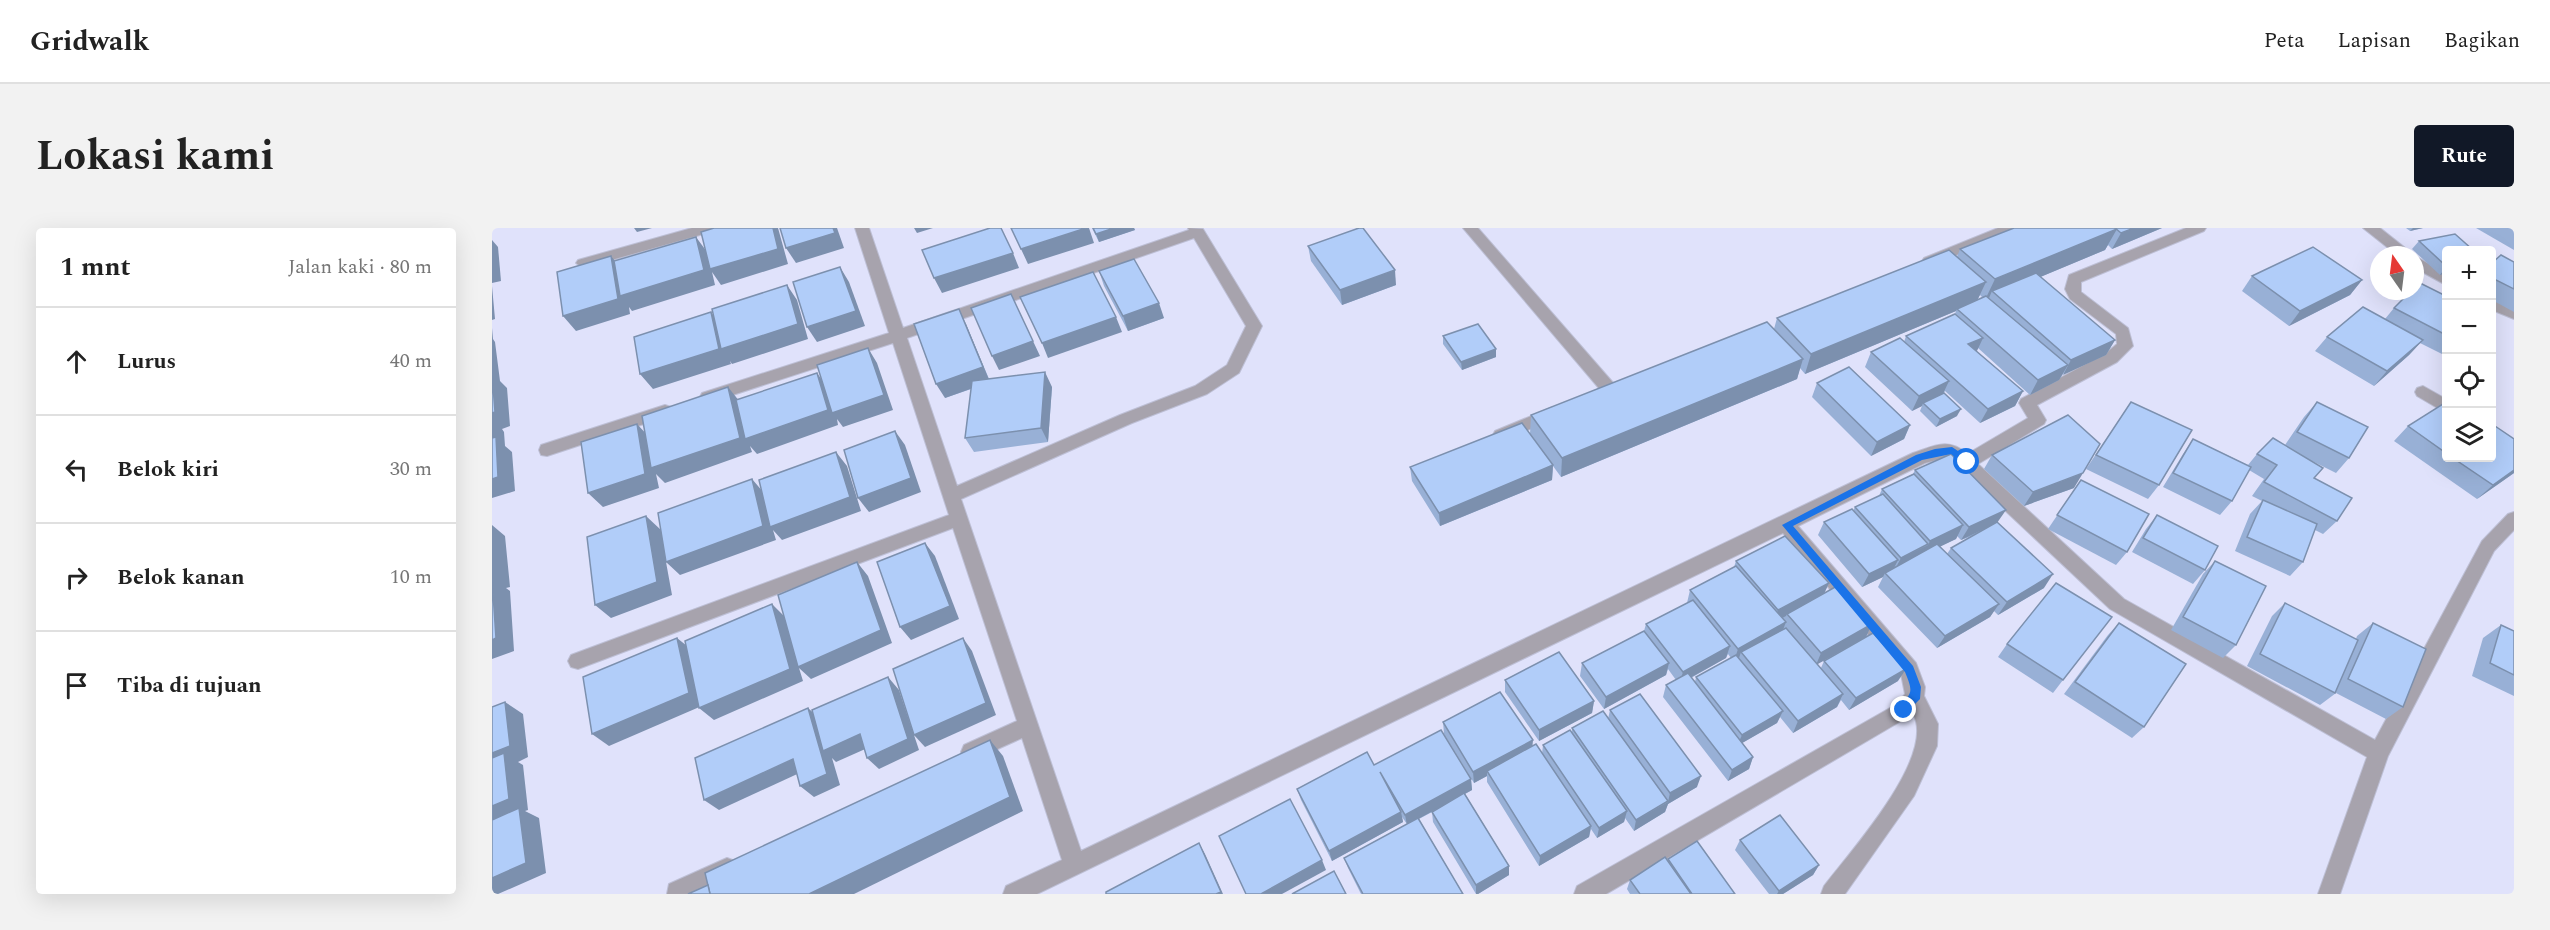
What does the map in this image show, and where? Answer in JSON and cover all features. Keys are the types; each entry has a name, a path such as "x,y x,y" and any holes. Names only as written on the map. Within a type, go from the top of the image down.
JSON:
{"street":[{"path":"583,263 709,228"},
{"path":"862,228 1074,863"},
{"path":"1470,228 1609,389"},
{"path":"1913,267 2011,228"},
{"path":"1967,462 2038,420 2027,403 2111,358 2125,346 2123,332 2075,296 2072,289 2074,279 2199,228"},
{"path":"2370,228 2394,246"},
{"path":"547,450 899,335 1196,230 1254,326 1233,369 1201,390 1126,419 951,496"},
{"path":"2424,267 2442,278"},
{"path":"2496,306 2514,314"},
{"path":"2423,392 2442,404"},
{"path":"1488,440 1565,407"},
{"path":"1014,894 1074,863 1786,525 1919,458 1935,452 1952,450 2117,604 2379,753"},
{"path":"578,661 959,519"},
{"path":"2329,894 2379,753 2488,546 2514,519"},
{"path":"1786,525 1909,669 1916,687 1915,699 1929,726 1926,753 1907,790 1832,894"},
{"path":"1585,894 1904,710 1915,699"},
{"path":"954,760 1029,725"},
{"path":"677,892 741,862"}],"building":[{"path":"714,228 773,228 778,249 710,269 701,232"},
{"path":"780,228 833,228 835,233 786,248"},
{"path":"990,228 1001,228 1013,253 934,278 922,250"},
{"path":"1011,228 1086,228 1021,249"},
{"path":"1093,228 1114,228 1096,234"},
{"path":"1363,228 1395,270 1340,290 1308,246"},
{"path":"2014,228 2117,229 1995,279 1960,249"},
{"path":"2115,228 2134,228 2121,233"},
{"path":"2455,234 2468,246 2442,246 2442,262 2419,241"},
{"path":"696,237 704,270 620,296 614,261"},
{"path":"2313,247 2362,280 2300,311 2252,276"},
{"path":"1949,250 1986,282 1811,354 1777,318"},
{"path":"2501,255 2514,262 2514,289 2496,280 2496,259"},
{"path":"611,256 618,299 563,316 557,272"},
{"path":"1134,259 1159,303 1123,316 1099,271"},
{"path":"840,267 856,311 807,327 793,282"},
{"path":"1093,272 1116,317 1042,343 1020,297"},
{"path":"2036,273 2115,340 2071,360 1992,291"},
{"path":"787,285 798,324 721,349 712,309"},
{"path":"2424,285 2442,294 2442,333 2394,308 2402,300 2424,300"},
{"path":"1011,294 1033,341 992,356 971,308"},
{"path":"1986,296 2068,365 2038,380 1957,309"},
{"path":"2363,307 2423,340 2387,371 2327,337"},
{"path":"959,309 983,367 936,384 914,324"},
{"path":"711,312 719,349 640,374 634,337"},
{"path":"1955,314 1983,338 1968,344 2023,391 1988,409 1906,336"},
{"path":"1767,322 1803,359 1562,458 1531,415"},
{"path":"1478,324 1496,349 1461,362 1443,336"},
{"path":"1900,338 1949,381 1919,396 1871,352"},
{"path":"868,348 884,395 832,413 817,365"},
{"path":"1849,367 1910,425 1877,442 1817,383"},
{"path":"1045,372 1041,428 965,438 972,381"},
{"path":"492,373 495,412 492,413"},
{"path":"817,373 828,410 745,439 736,400"},
{"path":"728,387 740,438 651,468 642,416"},
{"path":"1944,393 1961,409 1940,419 1923,403"},
{"path":"2131,402 2192,430 2159,485 2096,455"},
{"path":"2317,402 2368,427 2349,458 2297,432"},
{"path":"2442,405 2442,450 2408,426"},
{"path":"2068,415 2100,444 2083,473 2033,492 1992,455"},
{"path":"1522,423 1553,465 1439,513 1410,467"},
{"path":"637,424 645,474 588,493 581,442"},
{"path":"2496,427 2514,439 2514,470 2493,485 2459,462 2496,462"},
{"path":"895,431 911,478 858,498 844,450"},
{"path":"496,437 498,477 492,479 492,438"},
{"path":"2273,438 2323,468 2314,478 2352,498 2337,521 2264,482 2277,465 2257,454"},
{"path":"2193,439 2251,467 2232,501 2173,473"},
{"path":"836,452 850,497 770,527 759,480"},
{"path":"1951,454 2006,510 1969,527 1915,470"},
{"path":"1914,474 1963,525 1930,541 1882,489"},
{"path":"752,479 763,526 666,562 658,513"},
{"path":"2081,480 2149,514 2127,552 2057,515"},
{"path":"1883,494 1928,544 1901,558 1855,507"},
{"path":"2263,500 2317,524 2303,562 2247,537"},
{"path":"1852,509 1898,560 1869,574 1824,522"},
{"path":"2157,515 2218,546 2205,570 2143,538"},
{"path":"646,516 657,582 595,605 587,537"},
{"path":"1997,522 2053,574 2007,602 1951,548"},
{"path":"1785,536 1829,583 1778,610 1736,561"},
{"path":"925,543 950,606 900,627 877,562"},
{"path":"1937,544 1999,604 1945,636 1885,573"},
{"path":"2215,561 2266,586 2236,645 2183,617"},
{"path":"857,562 881,630 798,667 778,595"},
{"path":"1736,566 1786,622 1738,649 1690,590"},
{"path":"492,578 496,638 492,640"},
{"path":"2056,583 2112,617 2063,680 2007,644"},
{"path":"1837,586 1872,624 1821,653 1787,614"},
{"path":"1693,600 1730,646 1683,672 1646,624"},
{"path":"2285,603 2358,640 2335,693 2260,654"},
{"path":"772,604 790,669 699,708 685,641"},
{"path":"2119,623 2186,664 2144,727 2075,682"},
{"path":"2373,623 2426,649 2403,707 2348,679"},
{"path":"2501,625 2514,631 2514,675 2490,663"},
{"path":"1786,628 1843,694 1798,721 1741,652"},
{"path":"1644,631 1669,663 1606,697 1582,663"},
{"path":"1873,633 1906,669 1856,698 1824,661"},
{"path":"677,638 689,693 592,734 583,677"},
{"path":"963,638 986,703 914,735 893,669"},
{"path":"1559,652 1594,701 1539,730 1505,680"},
{"path":"1736,655 1783,711 1742,735 1696,677"},
{"path":"1688,673 1753,757 1732,770 1666,685"},
{"path":"888,677 908,739 867,758 860,734 823,751 812,710"},
{"path":"1500,692 1533,740 1473,772 1443,722"},
{"path":"1640,694 1701,776 1670,793 1610,710"},
{"path":"505,702 510,746 492,753 492,707"},
{"path":"808,708 827,774 800,786 793,759 704,800 695,758"},
{"path":"1603,711 1668,801 1636,820 1572,728"},
{"path":"1441,730 1471,779 1405,815 1380,772 1401,812 1329,851 1297,789 1367,752 1374,765"},
{"path":"1570,730 1627,811 1599,828 1543,745"},
{"path":"990,740 1010,797 809,894 710,894 705,873"},
{"path":"1536,744 1591,826 1540,856 1487,771"},
{"path":"504,753 509,799 492,806 492,758"},
{"path":"1464,793 1509,866 1476,885 1432,812"},
{"path":"1290,799 1322,860 1261,894 1246,894 1219,836"},
{"path":"519,808 526,863 492,878 492,820"},
{"path":"1780,815 1819,865 1779,891 1740,840"},
{"path":"1418,818 1463,894 1363,894 1344,858"},
{"path":"1697,841 1735,894 1692,894 1668,859"},
{"path":"1199,843 1221,892 1216,894 1106,894 1106,892"},
{"path":"1665,857 1691,894 1640,894 1630,880"},
{"path":"1334,871 1346,894 1292,894"},
{"path":"708,885 710,894 688,894"}],"route":[{"path":"1904,710 1915,699 1916,687 1909,669 1786,525 1935,452 1952,450 1967,462"}]}
